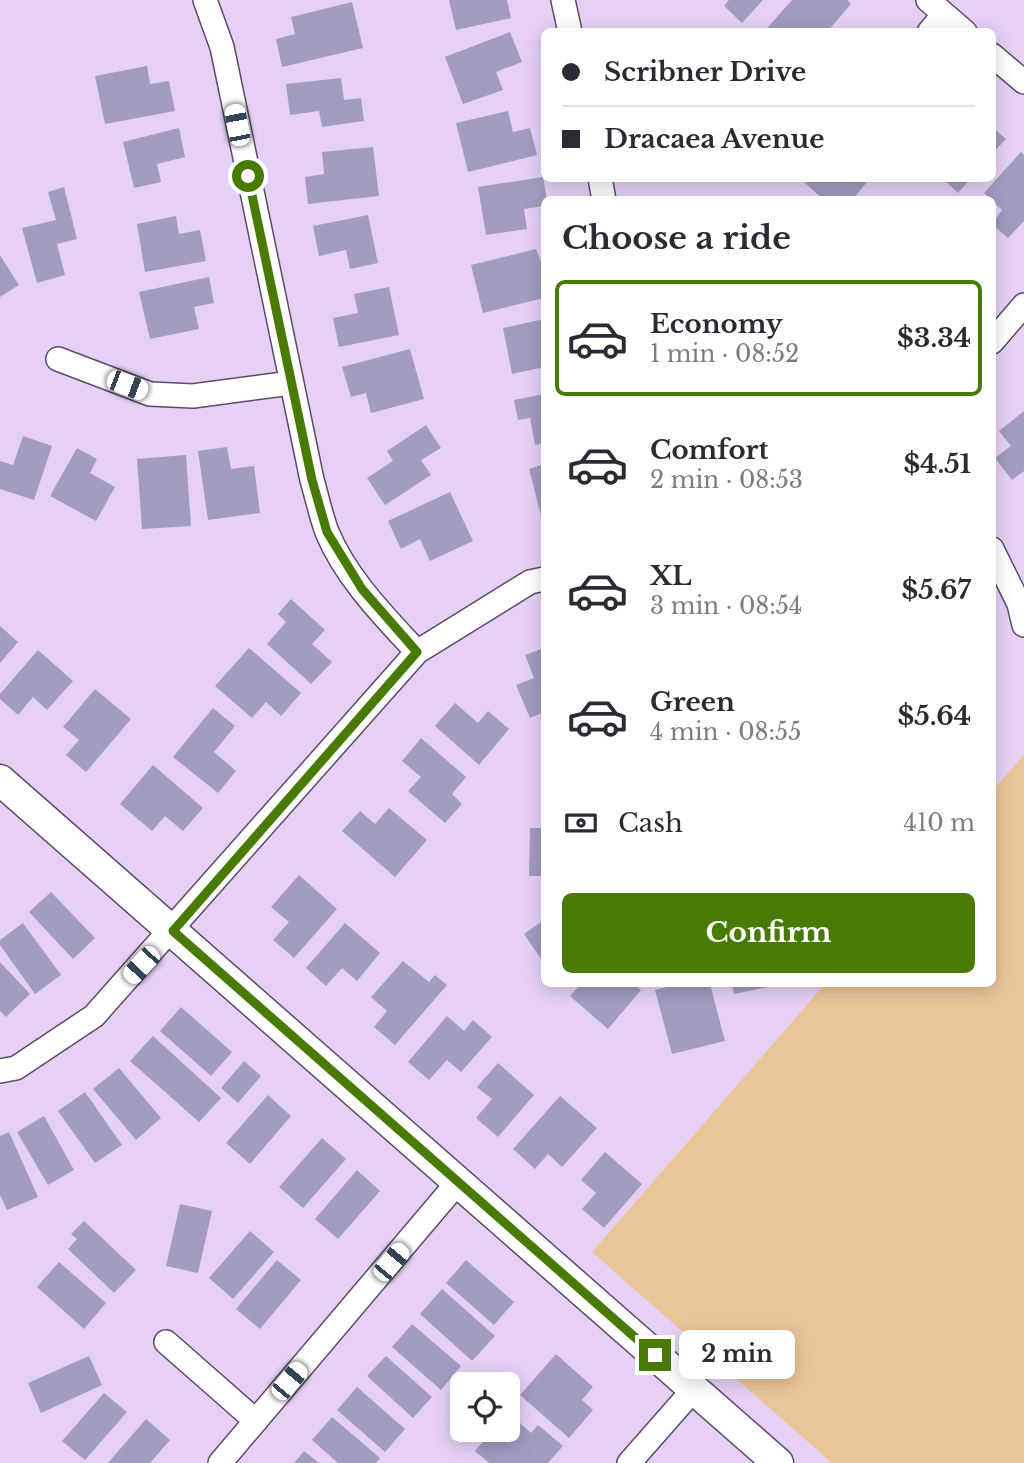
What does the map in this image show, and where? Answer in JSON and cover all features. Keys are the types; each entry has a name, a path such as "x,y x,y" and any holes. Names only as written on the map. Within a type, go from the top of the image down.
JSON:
{"street":[{"path":"205,0 222,47 291,383 312,480 327,532 362,589 417,652"},
{"path":"563,0 569,28"},
{"path":"934,15 958,28"},
{"path":"996,58 1024,82"},
{"path":"996,337 1024,305"},
{"path":"58,359 150,394 193,397 291,383"},
{"path":"996,557 1019,604 1024,625"},
{"path":"0,1071 16,1068 94,1016 173,931 417,652 530,582 541,580"},
{"path":"0,780 778,1463"},
{"path":"220,1463 458,1182"},
{"path":"166,1342 256,1421"},
{"path":"628,1463 694,1389"}],"shaded area":[{"path":"1024,755 1024,1463 832,1463 592,1252 822,987 996,987 996,786"}],"building":[{"path":"449,0 507,0 511,18 456,30"},
{"path":"729,0 763,0 742,23 724,6"},
{"path":"792,0 847,0 851,4 830,28 768,27"},
{"path":"352,2 363,48 282,67 276,39 295,34 291,17"},
{"path":"510,32 522,62 496,72 503,90 463,104 445,57"},
{"path":"147,66 150,84 169,81 175,111 105,124 95,76"},
{"path":"341,78 344,100 361,98 364,121 322,127 319,111 290,115 286,84"},
{"path":"508,111 513,132 530,128 537,155 468,172 456,123"},
{"path":"179,128 185,157 157,164 161,182 134,188 123,142"},
{"path":"996,130 1006,139 996,150"},
{"path":"373,147 379,196 308,204 305,177 324,174 322,152"},
{"path":"1021,152 1024,155 1024,221 1008,238 996,228 996,218 1002,210 996,204 996,196 987,196 984,193"},
{"path":"541,177 546,196 541,196 541,206 524,209 527,229 486,235 478,187"},
{"path":"804,182 867,182 855,196 820,196"},
{"path":"946,182 968,182 958,193"},
{"path":"64,187 77,239 57,244 65,275 37,283 22,228 56,220 48,192"},
{"path":"368,215 378,263 350,269 346,250 319,256 313,226"},
{"path":"176,216 179,234 200,230 206,261 145,272 137,224"},
{"path":"536,249 541,262 541,299 483,313 471,265"},
{"path":"0,255 19,285 0,297"},
{"path":"209,277 214,303 194,307 199,329 150,339 139,292"},
{"path":"389,287 399,335 339,347 333,318 358,313 354,294"},
{"path":"541,320 541,368 512,374 503,328"},
{"path":"410,349 424,399 371,413 366,393 351,397 342,367"},
{"path":"541,395 541,444 535,445 530,418 518,420 514,400"},
{"path":"1024,411 1024,471 1012,480 996,459 1011,446 999,431"},
{"path":"426,425 441,448 421,460 431,475 385,505 367,478 393,461 387,451"},
{"path":"23,436 52,446 34,500 0,489 0,461 13,465"},
{"path":"227,447 231,469 254,466 260,513 208,520 198,451"},
{"path":"77,448 97,459 90,473 115,487 96,521 50,496"},
{"path":"186,455 191,526 142,529 137,459"},
{"path":"541,465 541,515 529,469"},
{"path":"450,492 473,541 430,561 420,539 401,549 388,521"},
{"path":"291,599 325,630 312,644 332,662 311,684 267,644 286,622 278,614"},
{"path":"0,626 18,642 0,663"},
{"path":"249,648 301,693 281,716 266,702 252,718 215,686"},
{"path":"541,649 541,713 530,718 516,685 534,678 525,655"},
{"path":"38,650 73,681 47,710 33,697 18,715 0,699 0,694"},
{"path":"95,689 131,719 86,772 66,755 79,740 63,727"},
{"path":"455,703 478,723 488,711 509,729 479,765 435,726"},
{"path":"213,708 235,726 214,752 236,771 218,793 173,757"},
{"path":"421,738 466,777 452,794 462,804 445,823 408,791 421,777 402,761"},
{"path":"153,765 203,808 183,831 165,816 152,831 120,804"},
{"path":"389,808 427,840 395,877 342,831 360,811 375,824"},
{"path":"530,828 541,828 541,876 529,876"},
{"path":"299,875 337,909 294,958 273,940 289,922 271,907"},
{"path":"51,892 95,938 73,959 29,912"},
{"path":"541,922 541,959 524,934"},
{"path":"23,923 61,975 35,994 0,945 0,940"},
{"path":"345,923 380,953 357,981 342,968 326,986 306,968"},
{"path":"403,961 429,982 435,975 447,985 395,1045 374,1027 387,1011 371,997"},
{"path":"0,962 30,994 6,1017 0,1011"},
{"path":"578,987 638,987 641,990 608,1029 570,996"},
{"path":"668,987 711,987 725,1041 672,1054 655,990"},
{"path":"733,987 768,987 734,994"},
{"path":"181,1007 232,1052 211,1076 160,1031"},
{"path":"447,1016 464,1031 473,1020 492,1037 461,1072 447,1060 429,1080 408,1062"},
{"path":"153,1036 221,1098 199,1122 130,1061"},
{"path":"244,1061 261,1076 238,1103 221,1088"},
{"path":"498,1063 534,1095 498,1137 476,1118 492,1099 477,1087"},
{"path":"119,1068 161,1118 136,1140 93,1089"},
{"path":"85,1092 122,1145 95,1163 58,1111"},
{"path":"268,1095 291,1116 250,1164 226,1143"},
{"path":"560,1096 597,1128 562,1167 548,1154 535,1169 513,1149"},
{"path":"44,1116 74,1170 48,1185 17,1132"},
{"path":"9,1132 38,1197 7,1210 0,1195 0,1136"},
{"path":"322,1138 346,1159 303,1208 279,1187"},
{"path":"605,1152 642,1184 604,1228 582,1209 596,1193 581,1180"},
{"path":"357,1170 380,1191 338,1239 315,1219"},
{"path":"180,1204 212,1211 198,1273 166,1266"},
{"path":"84,1221 136,1270 114,1293 68,1249 77,1239 71,1234"},
{"path":"250,1231 274,1252 233,1299 209,1278"},
{"path":"277,1260 301,1280 260,1329 236,1309"},
{"path":"466,1260 514,1302 494,1325 446,1283"},
{"path":"59,1262 106,1303 84,1329 37,1287"},
{"path":"442,1289 495,1336 472,1361 420,1314"},
{"path":"412,1324 461,1366 456,1372 450,1372 450,1379 441,1390 392,1347"},
{"path":"556,1354 593,1387 582,1400 593,1410 569,1438 520,1395"},
{"path":"89,1356 102,1385 41,1413 28,1383"},
{"path":"386,1356 432,1397 413,1418 367,1376"},
{"path":"357,1387 405,1429 385,1452 337,1410"},
{"path":"104,1393 127,1412 85,1460 62,1441"},
{"path":"332,1417 380,1458 376,1463 338,1463 312,1440"},
{"path":"146,1419 170,1440 150,1463 108,1463"},
{"path":"520,1423 531,1433 538,1425 563,1446 548,1463 489,1463 475,1451 483,1442 520,1442"},
{"path":"304,1451 319,1463 294,1463"}],"route":[{"path":"248,176 312,480 327,532 348,571 376,608 417,652 173,931 655,1355"}]}
